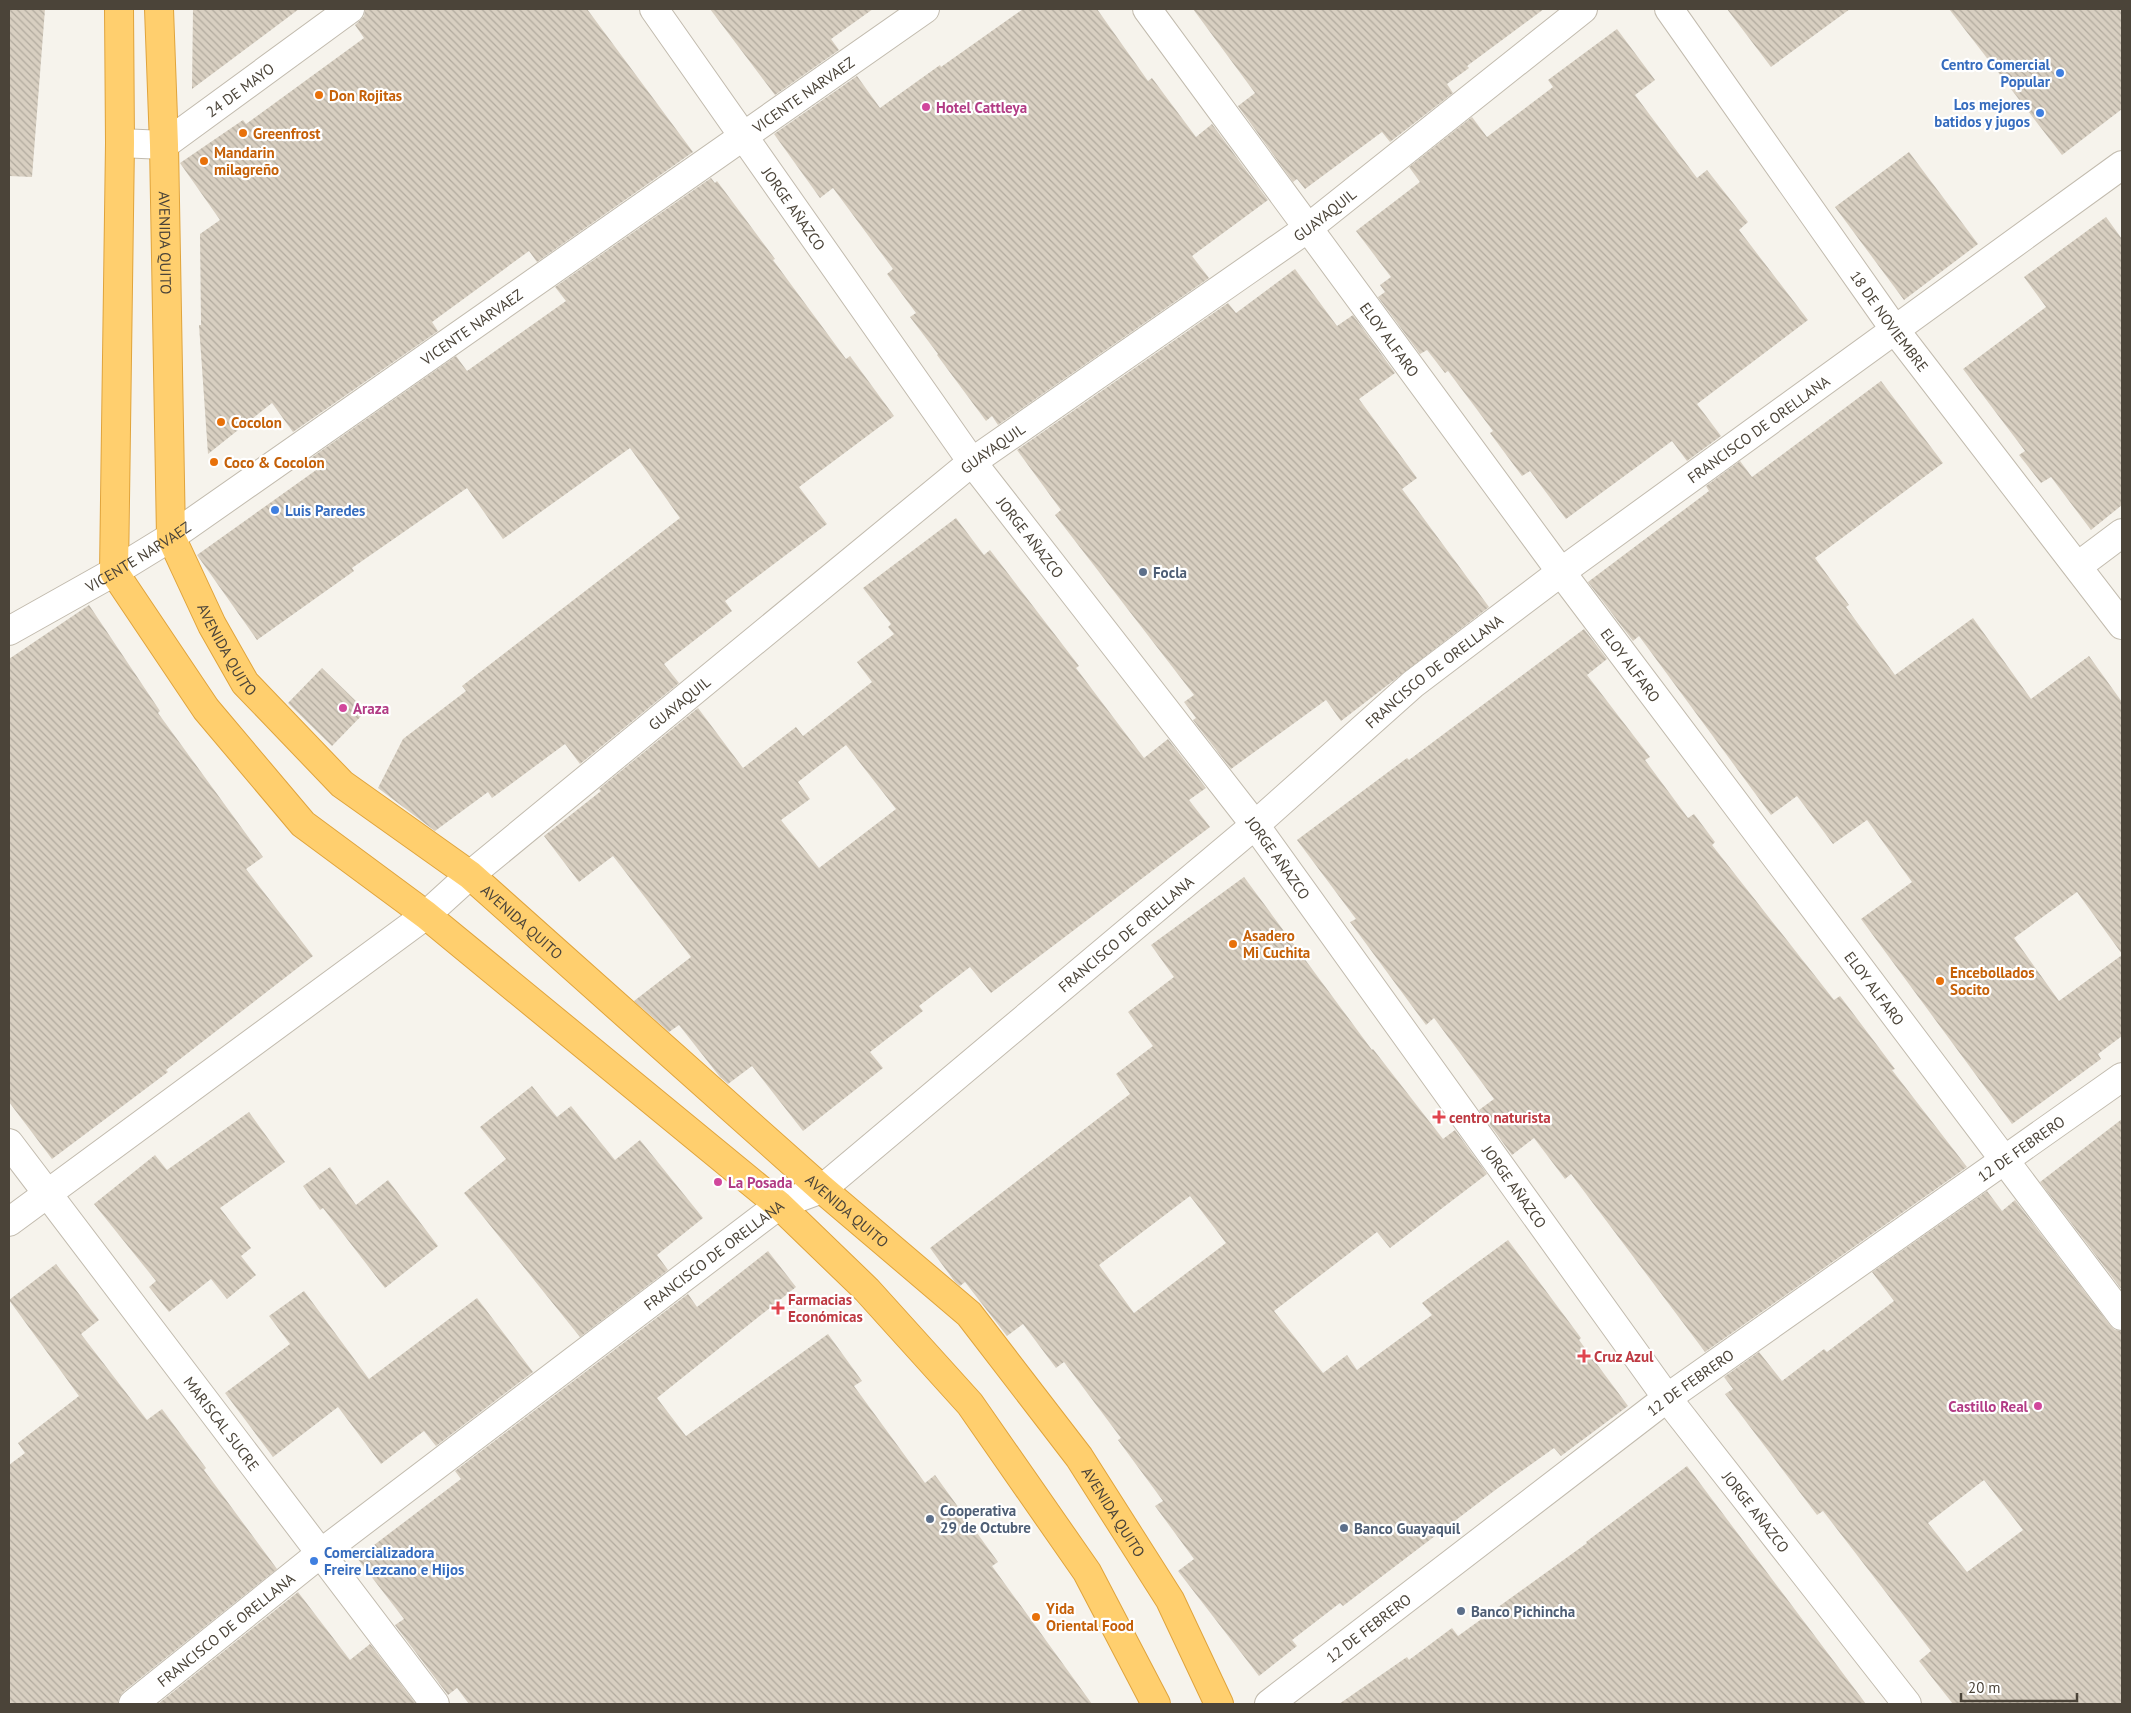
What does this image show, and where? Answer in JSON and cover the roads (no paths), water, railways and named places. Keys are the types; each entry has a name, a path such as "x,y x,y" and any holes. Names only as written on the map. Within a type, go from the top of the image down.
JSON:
{"highway":[{"path":"119,9 120,142 114,572 206,709 303,824 426,914 779,1205 867,1290 970,1404 1087,1572 1156,1704"},
{"name":"AVENIDA QUITO","path":"159,9 164,145 171,537 212,625 245,683 342,784 470,875 822,1189 969,1314 1080,1457 1170,1600 1218,1704"}],"street":[{"name":"24 DE MAYO","path":"164,145 350,9"},
{"name":"JORGE AÑAZCO","path":"654,9 972,462 1255,826 1667,1398 1907,1704"},
{"name":"VICENTE NARVAEZ","path":"9,632 171,537 925,9"},
{"name":"ELOY ALFARO","path":"1147,9 1561,572 2122,1316"},
{"name":"GUAYAQUIL","path":"9,1222 426,914 470,875 972,462 1308,228 1582,9"},
{"name":"18 DE NOVIEMBRE","path":"1669,9 1896,330 2122,625"},
{"path":"120,142 164,145"},
{"name":"FRANCISCO DE ORELLANA","path":"133,1704 321,1553 779,1205 822,1189 1255,826 1413,684 1561,572 2122,165"},
{"path":"2078,566 2122,533"},
{"name":"12 DE FEBRERO","path":"1269,1704 1667,1398 2122,1077"},
{"name":"MARISCAL SUCRE","path":"9,1143 435,1704"}],"place":[{"name":"Centro Comercial Popular","path":"2060,73"},
{"name":"Don Rojitas","path":"319,95"},
{"name":"Hotel Cattleya","path":"926,107"},
{"name":"Los mejores batidos y jugos","path":"2040,113"},
{"name":"Greenfrost","path":"243,133"},
{"name":"Mandarin milagreño","path":"204,161"},
{"name":"Cocolon","path":"221,422"},
{"name":"Coco & Cocolon","path":"214,462"},
{"name":"Luis Paredes","path":"275,510"},
{"name":"Focla","path":"1143,572"},
{"name":"Araza","path":"343,708"},
{"name":"Asadero Mi Cuchita","path":"1233,944"},
{"name":"Encebollados Socito","path":"1940,981"},
{"name":"centro naturista","path":"1439,1117"},
{"name":"La Posada","path":"718,1182"},
{"name":"Farmacias Económicas","path":"778,1308"},
{"name":"Cruz Azul","path":"1584,1356"},
{"name":"Castillo Real","path":"2038,1406"},
{"name":"Cooperativa 29 de Octubre","path":"930,1519"},
{"name":"Banco Guayaquil","path":"1344,1528"},
{"name":"Comercializadora Freire Lezcano e Hijos","path":"314,1561"},
{"name":"Banco Pichincha","path":"1461,1611"},
{"name":"Yida Oriental Food","path":"1036,1617"}]}
